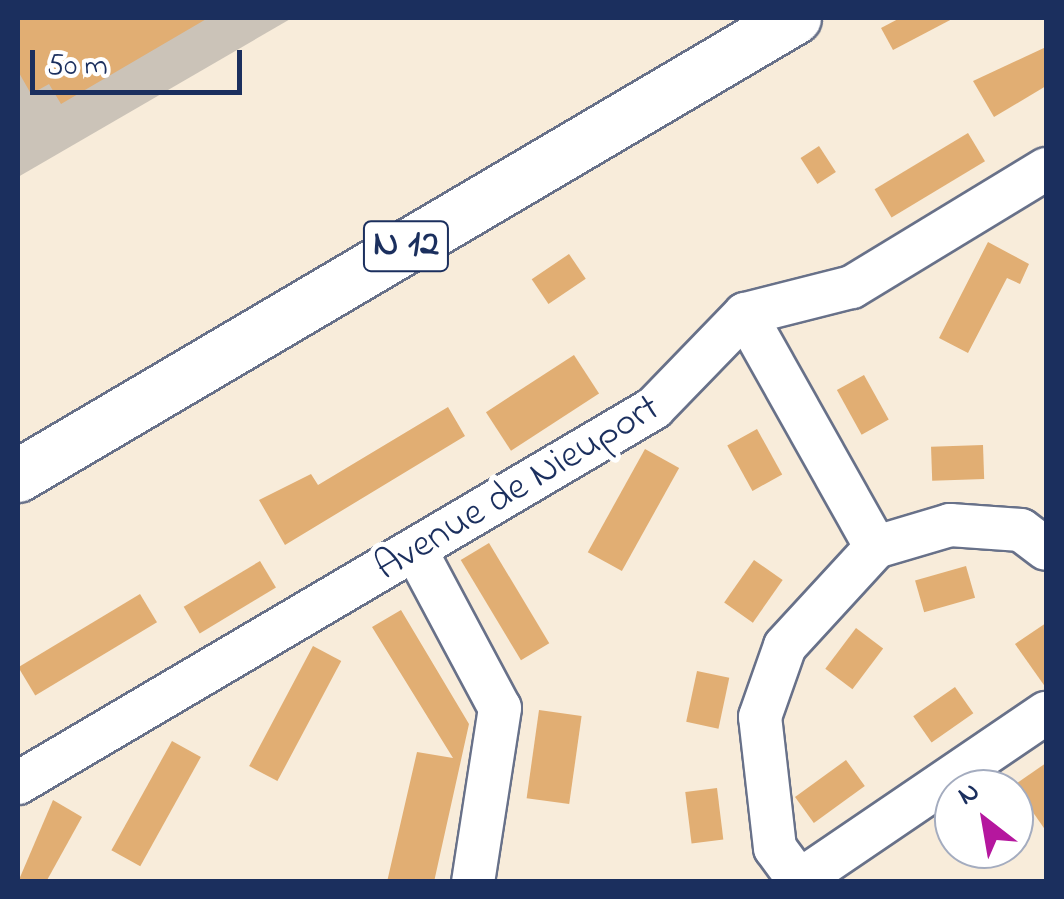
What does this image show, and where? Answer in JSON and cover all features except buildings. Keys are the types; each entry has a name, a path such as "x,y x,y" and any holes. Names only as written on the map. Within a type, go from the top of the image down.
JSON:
{"main road":[{"name":"N 12","path":"18,476 795,18"}],"street":[{"path":"876,548 746,314 852,287 1046,169"},
{"name":"Avenue de Nieuport","path":"18,804 269,650 288,629 677,392 746,314"},
{"path":"1046,549 1021,530 950,525 876,548 785,646 760,718 761,786 775,848 799,881 1046,714"},
{"path":"416,551 500,708 473,882"},
{"name":"Avenue de Nieuport","path":"18,783 254,638 288,629"}],"shaded area":[{"path":"18,18 292,18 18,177"}]}
